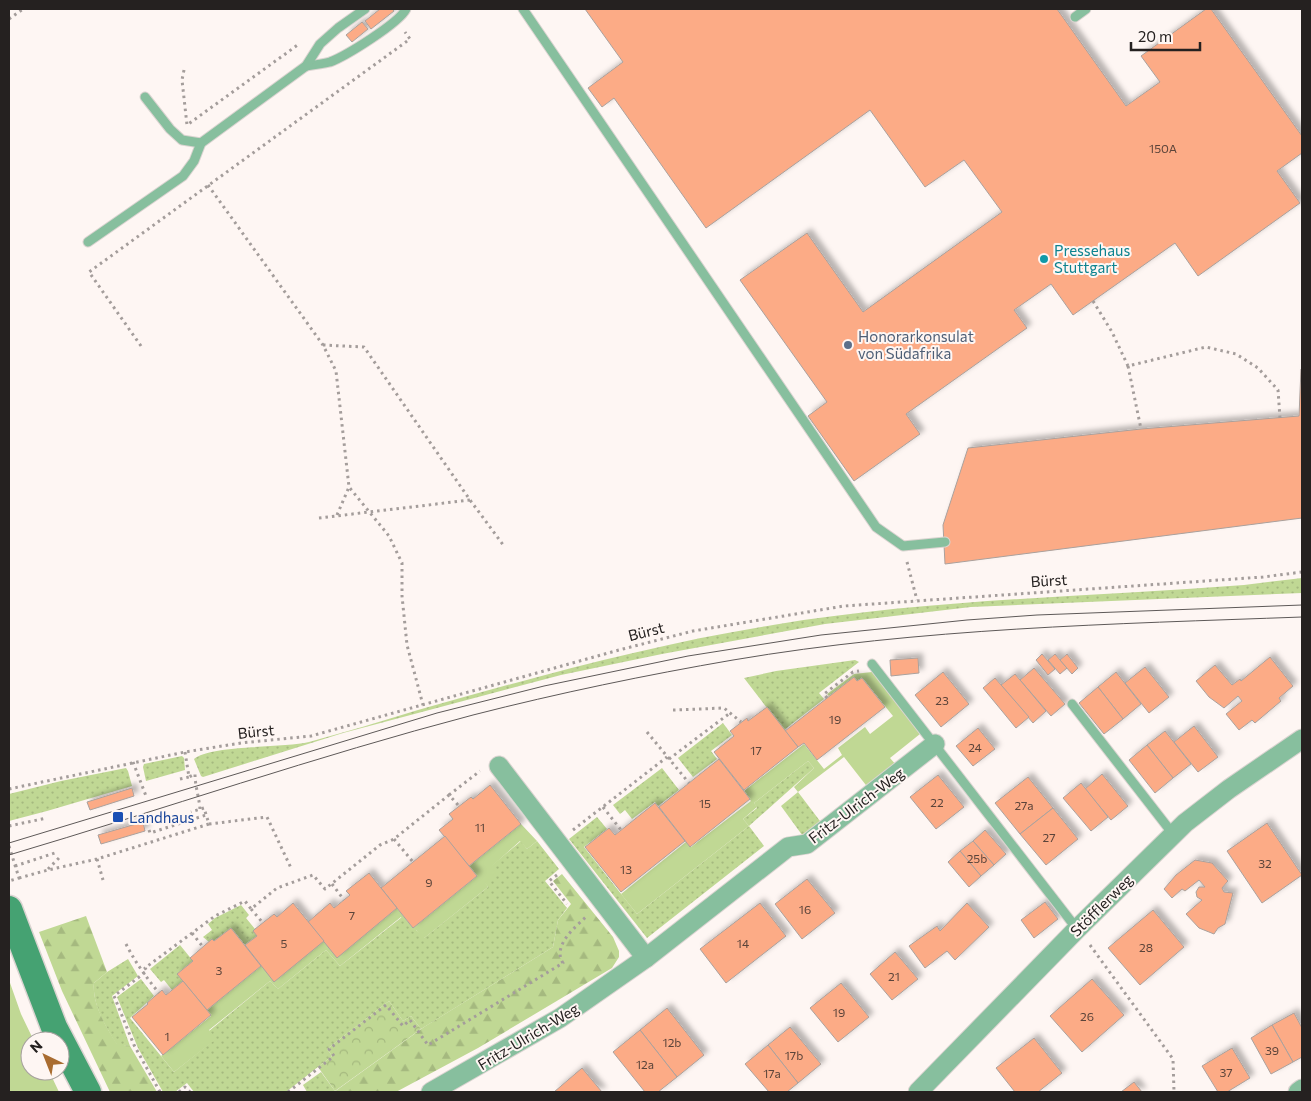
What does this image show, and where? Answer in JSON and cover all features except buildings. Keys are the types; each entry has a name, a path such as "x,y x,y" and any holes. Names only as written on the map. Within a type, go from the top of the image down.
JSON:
{"street":[{"name":"Stöfflerweg","path":"918,1092 1173,834 1229,789 1302,739"},
{"name":"Fritz-Ulrich-Weg","path":"431,1092 560,1018 646,958 788,847 807,844 935,744"},
{"path":"492,769 558,842 646,958"},
{"path":"9,909 54,1027 88,1092"},
{"path":"1298,1092 1302,1089"}],"lane":[{"path":"88,242 183,176 194,161 201,143 306,66 320,44 338,28 365,9"},
{"path":"306,66 329,62 353,50 396,19 406,9"},
{"path":"523,9 876,527 903,546 944,542"},
{"path":"1075,17 1086,9"},
{"path":"145,97 170,129 182,140 201,143"},
{"path":"875,667 1077,929"},
{"path":"1072,704 1173,834"}],"path":[{"path":"9,19 23,9"},
{"path":"140,346 89,272 410,39 396,19"},
{"path":"184,70 182,80 187,126 300,44"},
{"path":"208,185 323,346 336,371 349,487 337,515"},
{"path":"1093,301 1112,332 1128,366 1141,429"},
{"path":"323,346 364,347 504,546"},
{"path":"1128,366 1206,347 1236,354 1258,368 1278,390 1280,418"},
{"path":"349,487 389,536 402,563 402,596 407,645 423,705"},
{"path":"319,518 470,500"},
{"path":"903,546 917,600"},
{"name":"Bürst","path":"9,789 185,752 241,743 311,736 619,650 693,632 844,606 1253,578 1302,572"},
{"path":"827,698 824,694 852,672 875,667"},
{"path":"673,710 724,708 741,722"},
{"path":"558,842 730,712"},
{"path":"647,732 689,783"},
{"path":"185,752 189,777"},
{"path":"133,762 146,796"},
{"path":"251,909 277,888 313,875 325,889 380,845 394,839 479,771 492,769"},
{"path":"180,779 195,774 195,786 199,797 200,809"},
{"path":"450,795 459,806"},
{"path":"603,807 621,830"},
{"path":"191,812 204,808 209,824"},
{"path":"149,830 150,833 206,815"},
{"path":"9,881 97,859 209,824 267,817 290,868"},
{"path":"9,826 47,818"},
{"path":"394,839 413,862"},
{"path":"9,846 19,878"},
{"path":"15,866 58,852"},
{"path":"48,870 59,858"},
{"path":"97,859 103,880"},
{"path":"549,881 567,904"},
{"path":"332,884 344,900"},
{"path":"160,1092 134,1046 114,996 147,971 145,968 215,916 245,901 263,923"},
{"path":"288,1092 334,1056 329,1049 386,1005 403,1026 410,1020 428,1045 563,963 559,958 560,949 566,938 588,915"},
{"path":"1077,929 1173,1059 1174,1092"},
{"path":"192,933 202,948"},
{"path":"126,944 143,974 159,993"},
{"path":"179,1092 185,1087 190,1092"}],"green space":[{"path":"1302,578 1302,593 971,607 825,624 561,675 343,733 203,777 194,759 202,754 215,751 309,742 594,662 683,642 773,625 890,609 1244,585"},
{"path":"855,660 859,662 819,693 824,699 784,730 744,678 776,671"},
{"path":"872,672 910,718 920,734 890,758 897,766 869,789 844,757 798,792 794,787 814,768 808,761 754,803 757,807 743,819 749,826 637,914 621,894 686,842 691,847 751,801 744,791 804,744 824,769 842,755 838,748 865,727 870,734 893,716 862,678 857,681 854,677 829,696 827,694 854,674"},
{"path":"723,723 732,735 711,751 717,759 693,777 678,758"},
{"path":"182,756 184,758 185,770 146,781 144,764"},
{"path":"808,761 814,768 749,826 743,819 757,808 754,803"},
{"path":"126,768 132,786 9,821 9,794"},
{"path":"662,768 679,790 658,806 655,802 632,819 625,810 620,814 613,805"},
{"path":"798,792 823,825 805,839 781,806"},
{"path":"597,817 607,829 584,847 637,914 749,826 764,846 647,938 569,839"},
{"path":"521,824 537,841 527,849 520,841 491,867 496,873 485,882 488,887 423,939 416,930 413,932 401,917 340,966 326,950 278,989 270,981 209,1030 216,1039 174,1072 161,1056 211,1016 207,1010 261,966 324,941 337,957 397,908 413,928 477,876 469,866"},
{"path":"521,841 527,849 537,841 559,869 545,881 567,908 558,920 553,947 421,1029 411,1016 403,1021 389,1001 327,1049 332,1056 286,1092 194,1092 187,1083 175,1092 163,1092 138,1048 117,997 141,979 154,996 130,1018 174,1072 215,1039 209,1031 270,981 278,989 326,950 340,966 402,917 413,931 415,929 424,938 488,887 484,882 490,867"},
{"path":"562,874 613,937 619,951 619,957 612,968 478,1048 396,1092 334,1092 424,1027 553,947 558,920 571,904 553,881"},
{"path":"241,905 249,915 246,918 255,929 257,936 245,945 231,928 214,941 209,942 203,937 212,930 208,924 215,918"},
{"path":"86,916 107,972 94,983 97,1007 117,1044 130,1046 157,1092 110,1092 62,991 39,932"},
{"path":"180,945 193,961 177,974 183,981 172,990 164,980 161,982 150,969"},
{"path":"128,959 138,976 112,996 130,1046 117,1045 97,1008 94,991 94,983"},
{"path":"9,980 29,1031 20,1031 20,1081 54,1081 59,1092 9,1092"},
{"path":"389,1001 403,1021 411,1016 421,1029 335,1091 318,1067 332,1056 327,1049"},
{"path":"321,1072 335,1091 307,1092 303,1085"}],"tram line":[{"path":"9,843 437,713 544,686 688,656 821,635 967,620 1037,615 1302,605"},
{"path":"9,855 299,765 473,715 538,699 700,666 804,649 946,634 1088,625 1302,617"}],"place":[{"name":"Pressehaus Stuttgart","path":"1044,259"},
{"name":"Honorarkonsulat von Südafrika","path":"848,345"},
{"name":"Landhaus","path":"118,817"}]}
